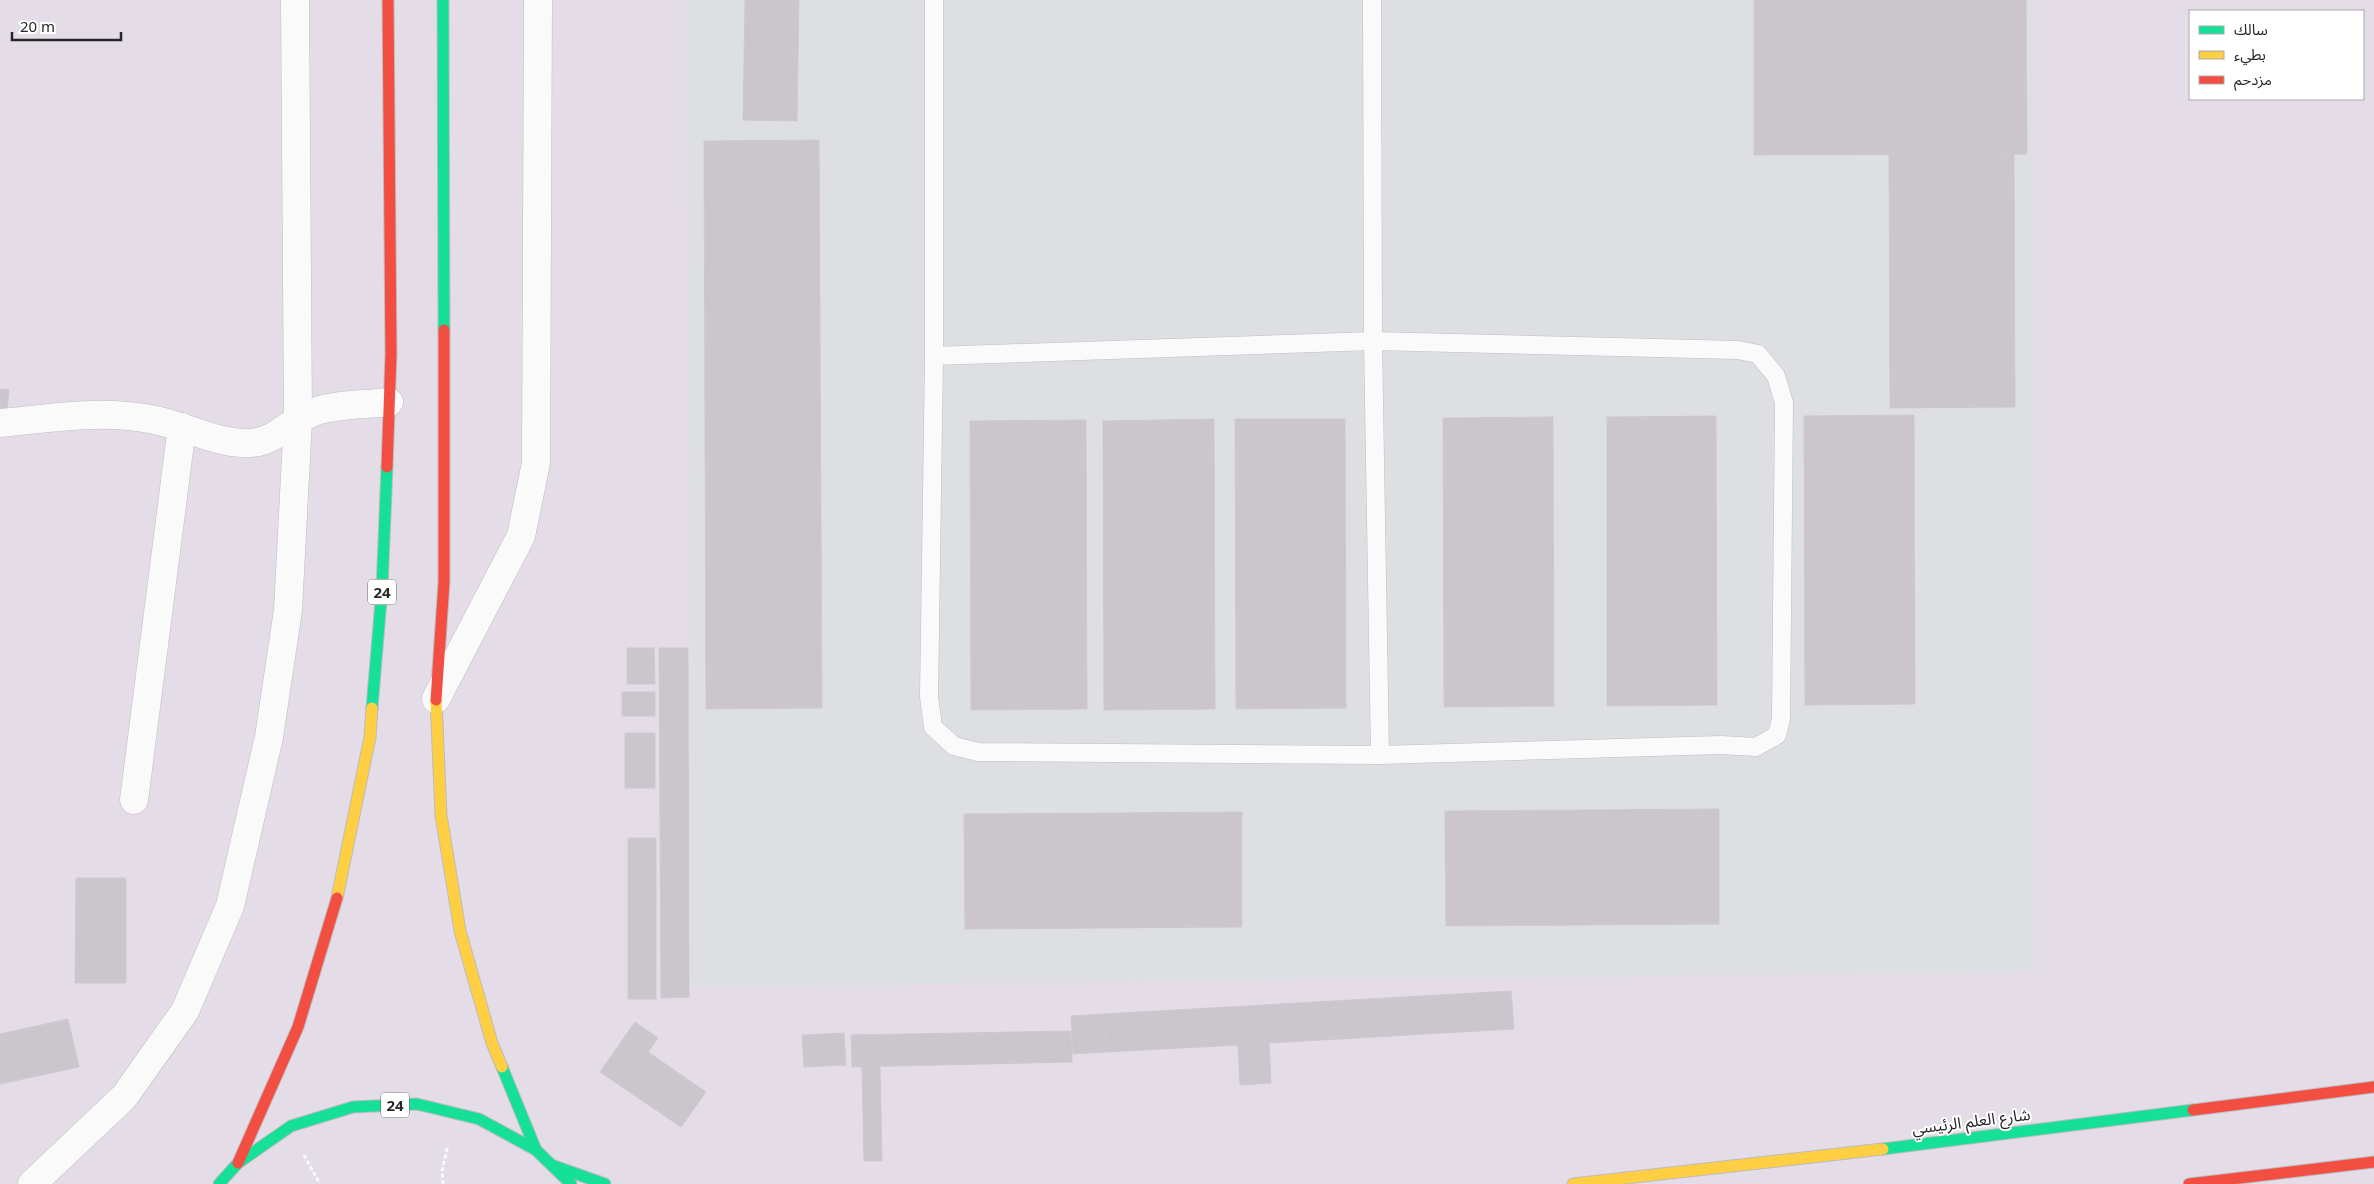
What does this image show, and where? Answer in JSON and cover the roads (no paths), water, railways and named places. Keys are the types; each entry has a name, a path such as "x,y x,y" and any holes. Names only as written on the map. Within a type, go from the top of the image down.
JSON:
{"main road":[{"name":"24","path":"238,1163 298,1027 343,874 370,737 382,589 391,344 388,0"},
{"name":"24","path":"442,0 444,582 436,699 441,815 460,931 492,1042 536,1150"},
{"name":"شارع العلم الرئيسي","path":"1572,1184 1850,1153 2374,1087"},
{"name":"24","path":"219,1184 238,1163 291,1126 353,1107 417,1104 480,1119 536,1150 571,1184"},
{"path":"2189,1184 2374,1162"},
{"path":"552,1166 605,1184"}],"street":[{"path":"32,1184 124,1097 184,1010 230,906 269,737 288,610 298,419 295,0"},
{"path":"436,699 521,536 536,463 538,0"},
{"path":"0,423 99,413 128,416 182,427 234,443 252,443 268,439 298,419 315,411 389,402"},
{"path":"134,800 182,427"}],"lane":[{"path":"934,0 934,356 929,697 933,727 954,746 978,752 1380,755 1721,745 1756,747 1777,735 1780,719 1784,404 1776,376 1758,354 1738,350 1373,341 934,356"},
{"path":"1372,0 1373,341 1380,755"}]}
